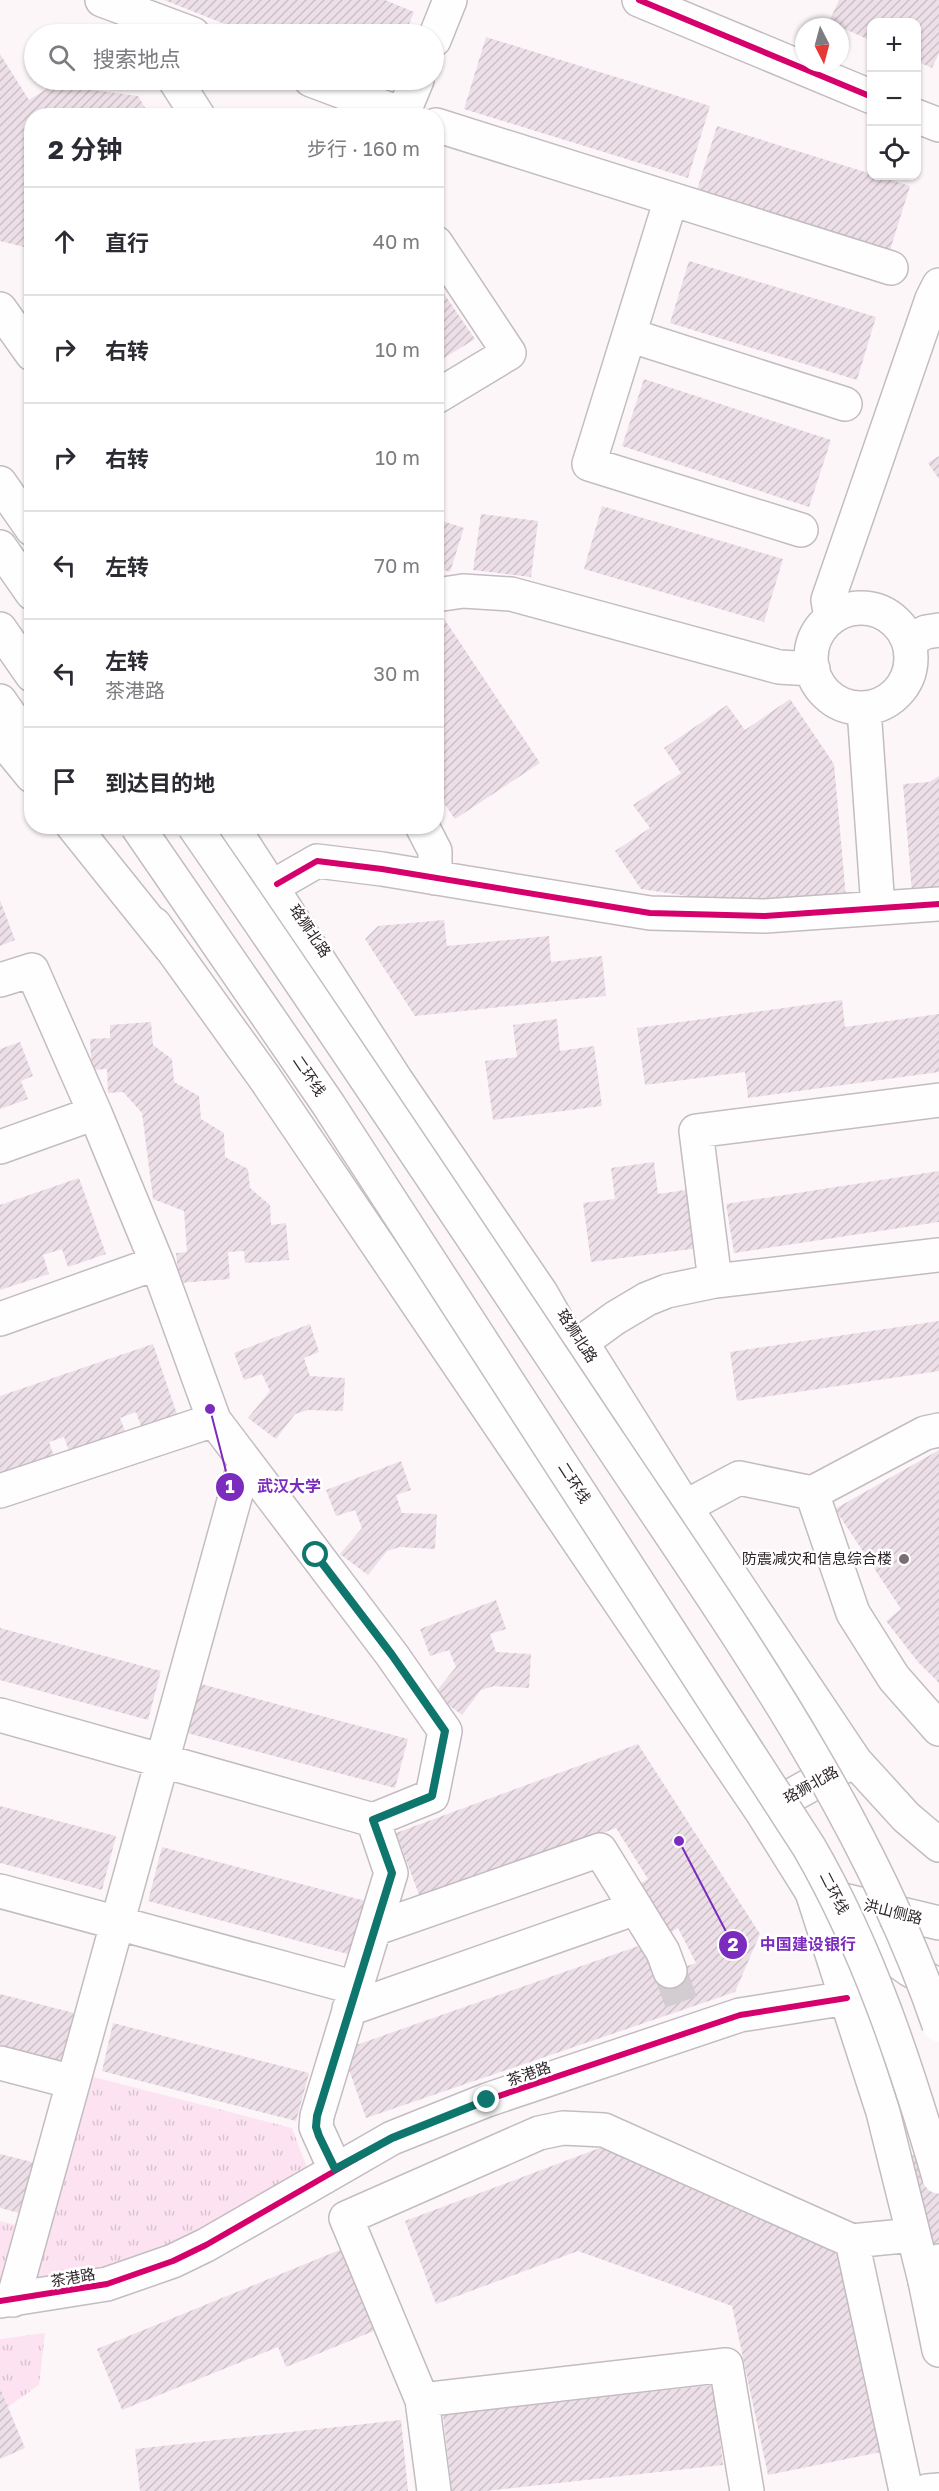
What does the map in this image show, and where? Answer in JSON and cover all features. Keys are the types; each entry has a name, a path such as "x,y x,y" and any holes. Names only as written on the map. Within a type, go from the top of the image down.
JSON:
{"main road":[{"path":"440,24 450,0"},
{"path":"639,0 867,95"},
{"path":"126,15 158,24"},
{"path":"181,90 193,108"},
{"path":"338,90 385,108"},
{"path":"407,108 413,90"},
{"path":"921,118 939,125"},
{"path":"444,128 891,268"},
{"path":"671,199 589,464 801,530"},
{"path":"444,255 509,353 444,392"},
{"path":"831,618 828,600 932,299 939,285"},
{"path":"0,309 24,343"},
{"path":"629,335 845,404"},
{"path":"0,483 24,518"},
{"path":"0,547 24,582"},
{"path":"444,594 463,591 511,594 779,667 813,669"},
{"path":"862,608 878,611 893,620 905,633 908,641 911,648 912,666 906,682 895,696 881,705 864,709 848,707 833,700 822,689 813,669 811,660 813,644 820,629 831,618 846,611 862,608"},
{"path":"0,629 24,664"},
{"path":"908,641 926,632 939,630"},
{"path":"0,701 24,736"},
{"path":"864,709 878,908"},
{"path":"0,737 24,766"},
{"path":"79,834 170,947"},
{"path":"92,834 170,947 264,1077 762,1812 812,1892 883,2112 913,2235 932,2271 939,2350"},
{"name":"二环线","path":"142,834 328,1104 809,1847 831,1885 854,1933 919,2109 939,2177"},
{"path":"200,834 319,1006 773,1689 857,1837 917,1966 939,2025"},
{"path":"237,834 396,1080 541,1293 580,1363 644,1495"},
{"name":"珞狮北路","path":"243,834 479,1184 685,1506 855,1761 762,1812"},
{"path":"426,834 435,851 435,878"},
{"path":"278,884 317,861 650,914 765,916 939,904"},
{"path":"0,980 32,970 95,1113 157,1263 214,1419 392,1655 445,1731 432,1796 373,1820 0,1715"},
{"path":"716,1281 696,1131 939,1100"},
{"path":"0,1146 95,1113"},
{"path":"582,1342 615,1318 647,1299 667,1292 716,1281 939,1255"},
{"path":"0,1319 157,1263"},
{"path":"0,1491 214,1419"},
{"path":"685,1506 739,1478 812,1493 925,1432 939,1430"},
{"path":"6,2300 73,2082 245,1461"},
{"path":"812,1493 853,1613 894,1678 939,1729"},
{"path":"855,1761 906,1817 939,1845"},
{"path":"335,2169 319,2136 316,2127 317,2116 392,1873 373,1820"},
{"path":"374,1929 600,1850 663,1952 670,1971"},
{"path":"0,1891 117,1922 352,1999 636,1908"},
{"path":"812,1892 885,1952 910,1970 939,1985"},
{"name":"洪山侧路","path":"812,1892 939,1923"},
{"name":"茶港路","path":"6,2300 106,2284 173,2261 206,2245 392,2138 688,2020 740,2015 847,1998"},
{"path":"0,2063 73,2082"},
{"path":"434,2491 422,2400 346,2218 539,2133 563,2128 604,2130 852,2241 913,2235"},
{"path":"852,2241 906,2491"},
{"path":"422,2400 726,2365 747,2491"},
{"path":"927,2491 939,2490"}],"green space":[{"path":"86,2075 292,2128 309,2173 210,2229 111,2270 35,2279"},
{"path":"0,2221 20,2226 3,2282 0,2284"},
{"path":"45,2333 39,2385 8,2407 0,2388 0,2339"}],"building":[{"path":"164,0 385,0 414,12 409,24 225,24"},
{"path":"839,0 939,0 939,53 932,68 921,63 921,18 867,18 867,39 849,31 849,18 831,18"},
{"path":"486,37 710,106 688,178 464,109"},
{"path":"0,54 29,100 45,90 92,90 138,96 145,108 24,108 24,247 0,241"},
{"path":"717,126 867,173 867,180 891,180 910,186 890,250 697,190"},
{"path":"689,261 876,317 857,380 670,323"},
{"path":"444,294 475,339 444,358"},
{"path":"644,379 831,440 809,507 622,446"},
{"path":"939,456 939,479 928,463"},
{"path":"602,506 783,559 764,622 584,569"},
{"path":"481,514 538,521 531,577 473,570"},
{"path":"444,522 464,528 450,572 444,570"},
{"path":"444,619 540,763 455,819 444,803"},
{"path":"790,699 834,764 846,897 748,905 641,889 615,851 650,828 633,805 681,773 664,748 727,705 745,730"},
{"path":"939,776 939,890 912,892 903,784 929,782"},
{"path":"0,900 15,940 0,946"},
{"path":"444,920 447,946 549,936 551,962 602,956 606,996 415,1016 365,939 378,926"},
{"path":"842,1000 845,1027 939,1014 939,1072 748,1098 745,1072 645,1085 637,1028"},
{"path":"557,1019 560,1051 594,1046 602,1106 493,1120 485,1061 517,1057 513,1025"},
{"path":"151,1022 153,1045 172,1059 174,1082 199,1096 201,1119 224,1133 225,1157 248,1169 250,1188 270,1205 271,1225 286,1223 289,1260 245,1263 244,1251 228,1252 230,1279 179,1283 176,1253 187,1252 184,1211 153,1199 142,1113 123,1092 108,1093 107,1069 92,1070 90,1039 110,1038 110,1025"},
{"path":"20,1042 33,1076 21,1081 28,1099 0,1109 0,1049"},
{"path":"654,1162 658,1194 692,1189 699,1248 591,1262 583,1203 615,1199 611,1168"},
{"path":"939,1171 939,1222 734,1253 726,1204"},
{"path":"79,1178 106,1254 68,1267 62,1249 43,1255 49,1274 0,1290 0,1205"},
{"path":"939,1321 939,1371 737,1401 730,1352"},
{"path":"310,1324 319,1352 304,1358 310,1376 345,1378 343,1411 308,1410 295,1414 276,1439 248,1418 270,1391 262,1374 244,1380 234,1353"},
{"path":"153,1344 178,1417 142,1429 136,1412 120,1418 126,1434 70,1454 64,1437 49,1442 55,1459 0,1478 0,1396"},
{"name":"防震减灾和信息综合楼","path":"939,1450 939,1683 918,1662 886,1621 901,1609 835,1509"},
{"path":"401,1461 411,1490 396,1495 402,1513 437,1514 435,1549 400,1547 387,1551 368,1575 340,1554 362,1528 355,1510 336,1516 326,1490"},
{"path":"496,1600 506,1629 490,1634 496,1652 531,1654 529,1688 494,1686 481,1690 462,1715 434,1694 456,1667 449,1650 430,1656 420,1629"},
{"path":"0,1628 161,1671 148,1720 0,1680"},
{"path":"201,1684 408,1739 395,1788 187,1733"},
{"path":"638,1744 760,1934 735,1992 366,2118 342,2050 644,1944 655,1977 696,1963 678,1928 662,1938 632,1889 648,1879 616,1828 421,1900 396,1833"},
{"path":"0,1806 116,1836 102,1890 0,1863"},
{"path":"162,1847 373,1903 359,1957 148,1901"},
{"path":"0,1994 74,2013 61,2061 0,2045"},
{"path":"113,2023 309,2073 296,2121 102,2071"},
{"path":"605,2146 838,2248 881,2452 768,2475 732,2306 578,2251 436,2304 405,2221"},
{"path":"939,2149 939,2284 907,2157"},
{"path":"0,2154 36,2163 23,2214 0,2208"},
{"path":"347,2247 381,2328 286,2367 278,2347 122,2410 97,2349"},
{"path":"714,2385 723,2465 486,2491 452,2491 443,2415"},
{"path":"0,2388 25,2448 0,2459"},
{"path":"401,2420 408,2491 140,2491 135,2449"}],"tunnel":[{"path":"670,1971 684,2010"}],"cycle path":[{"path":"639,0 867,95"},
{"path":"277,884 317,861 382,869 650,913 765,916 939,904"},
{"path":"0,2301 107,2284 173,2261 206,2245 392,2138 487,2100 740,2015 847,1998"}],"place":[{"name":"武汉大学","path":"210,1409"},
{"name":"防震减灾和信息综合楼","path":"904,1559"},
{"name":"中国建设银行","path":"679,1841"}],"route":[{"path":"316,1555 392,1655 445,1731 432,1796 373,1820 392,1873 349,2009 317,2116 316,2127 335,2169 392,2138 487,2100"}]}
